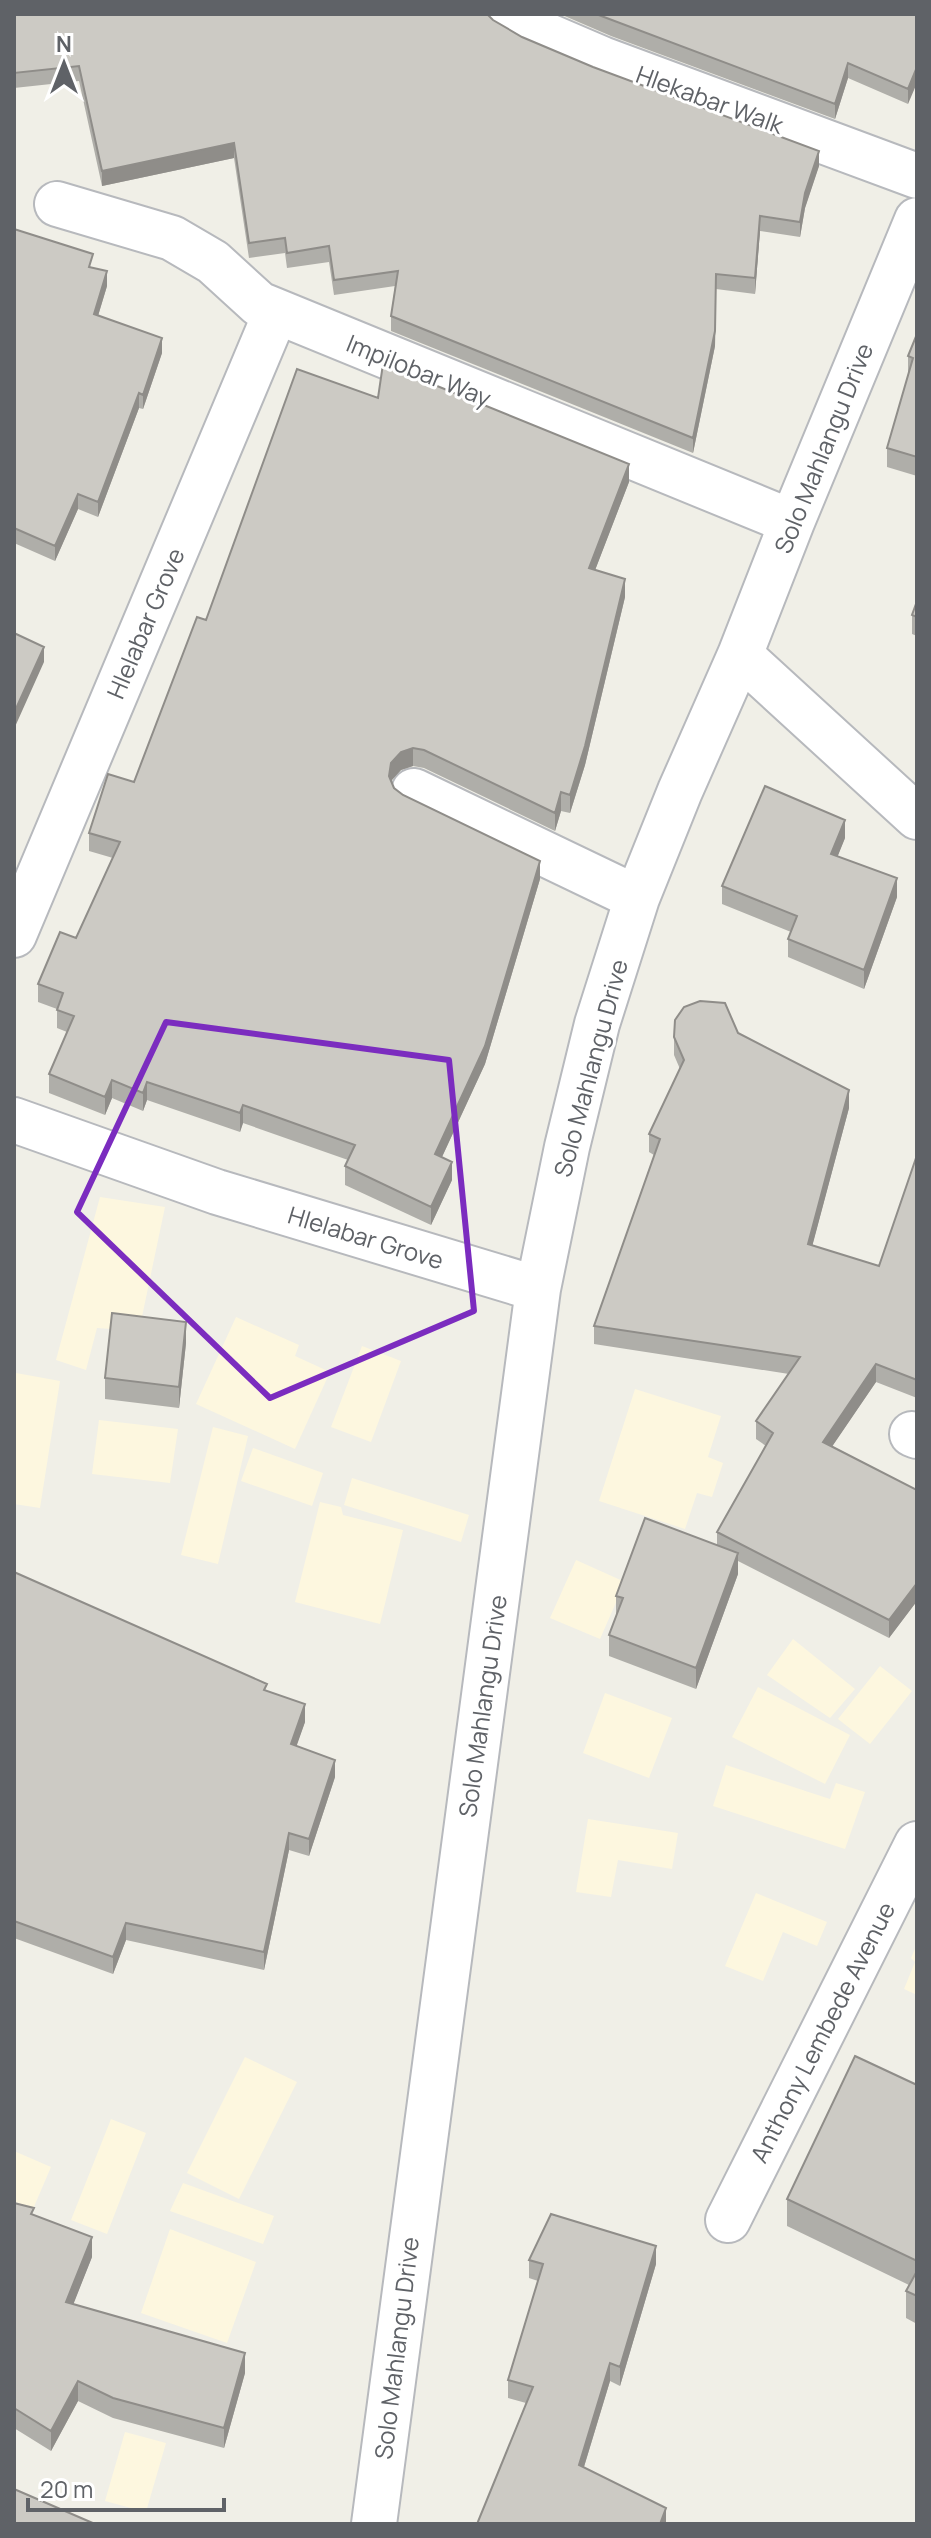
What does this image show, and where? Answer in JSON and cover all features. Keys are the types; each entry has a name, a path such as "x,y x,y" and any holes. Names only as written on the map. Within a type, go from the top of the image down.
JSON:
{"street":[{"name":"Hlekabar Walk","path":"506,14 532,29 602,59 917,176"},
{"name":"Impilobar Way","path":"57,204 172,238 213,262 259,304 276,312 792,522"},
{"name":"Solo Mahlangu Drive","path":"374,2524 538,1289 567,1147 597,1024 637,898 740,655 917,220"},
{"name":"Hlelabar Grove","path":"14,935 276,312"},
{"path":"740,655 917,817"},
{"path":"414,791 637,898"},
{"name":"Hlelabar Grove","path":"14,1120 217,1192 538,1289"},
{"name":"Anthony Lembede Avenue","path":"728,2220 917,1844"}],"highlighted area":[{"path":"166,1022 449,1060 474,1311 270,1398 77,1212"}],"shaded area":[{"path":"100,1197 165,1207 139,1331 97,1328 86,1370 56,1360"},
{"path":"236,1317 299,1345 295,1356 330,1372 295,1449 196,1404"},
{"path":"362,1346 401,1361 371,1442 331,1427"},
{"path":"16,1373 60,1381 40,1508 14,1504"},
{"path":"635,1389 721,1416 708,1457 723,1463 712,1497 697,1493 685,1529 599,1501"},
{"path":"99,1420 178,1429 170,1483 92,1474"},
{"path":"213,1427 248,1436 218,1564 181,1555"},
{"path":"253,1448 323,1473 312,1506 241,1481"},
{"path":"352,1478 469,1515 461,1542 344,1505"},
{"path":"320,1502 341,1507 343,1515 403,1530 380,1624 295,1602"},
{"path":"576,1560 625,1582 600,1639 550,1618"},
{"path":"793,1639 855,1689 830,1718 767,1675"},
{"path":"880,1666 912,1691 870,1744 838,1719"},
{"path":"758,1687 850,1735 825,1784 732,1737"},
{"path":"605,1693 672,1718 649,1778 583,1753"},
{"path":"726,1765 830,1799 836,1783 865,1792 845,1849 713,1806"},
{"path":"588,1819 678,1833 672,1869 618,1860 611,1897 576,1892"},
{"path":"756,1893 827,1922 817,1946 783,1932 763,1981 725,1966"},
{"path":"917,1944 917,1995 904,1989 915,1962 911,1958"},
{"path":"245,2057 297,2082 239,2199 187,2173"},
{"path":"111,2119 146,2133 107,2234 71,2220"},
{"path":"14,2151 51,2167 33,2209 14,2201"},
{"path":"183,2183 274,2216 263,2244 170,2211"},
{"path":"170,2229 256,2262 227,2343 141,2313"},
{"path":"125,2432 166,2443 146,2512 105,2501"}],"building":[{"path":"14,14 487,14 522,37 593,67 819,151 805,193 800,222 760,216 755,278 716,274 715,331 693,438 391,316 398,271 334,280 329,246 287,253 285,238 249,243 234,143 102,171 79,66 14,73"},
{"path":"596,14 917,14 917,67 908,89 848,63 835,104"},
{"path":"14,229 93,254 89,267 107,271 94,314 162,338 143,395 139,393 98,502 78,494 55,546 14,528"},
{"path":"917,334 917,457 887,448 913,358 908,356"},
{"path":"383,364 629,464 589,568 625,579 585,746 570,795 561,792 555,813 424,750 413,748 401,752 391,763 389,776 394,788 403,795 540,861 485,1046 435,1154 452,1162 431,1207 345,1166 355,1145 243,1105 240,1113 147,1082 143,1093 112,1080 105,1097 49,1074 74,1016 57,1010 63,993 38,984 60,932 76,938 120,842 89,833 108,774 134,782 197,617 206,620 297,369 378,398"},
{"path":"14,633 44,647 14,713"},
{"path":"765,786 845,820 831,854 897,878 864,970 788,939 797,916 722,886"},
{"path":"700,1001 725,1003 738,1033 849,1090 808,1244 879,1266 917,1155 917,1380 876,1364 823,1442 917,1490 917,1583 889,1620 717,1532 773,1433 756,1421 800,1357 594,1326 660,1139 649,1134 684,1060 674,1037 675,1020 684,1007"},
{"path":"112,1313 186,1322 179,1387 105,1378"},
{"path":"645,1518 738,1553 696,1668 609,1635 623,1598 616,1596"},
{"path":"14,1572 267,1684 264,1690 305,1704 291,1744 335,1760 309,1839 289,1833 264,1952 126,1923 113,1957 14,1921"},
{"path":"855,2056 917,2085 917,2261 787,2199"},
{"path":"14,2203 34,2208 31,2214 92,2237 66,2302 245,2353 224,2428 113,2398 78,2381 51,2431 14,2408"},
{"path":"551,2214 656,2246 620,2367 610,2363 579,2465 666,2508 660,2524 477,2524 533,2387 508,2380 543,2264 529,2260"},
{"path":"917,2271 917,2296 906,2291"},
{"path":"14,2489 95,2524 14,2524"}]}
